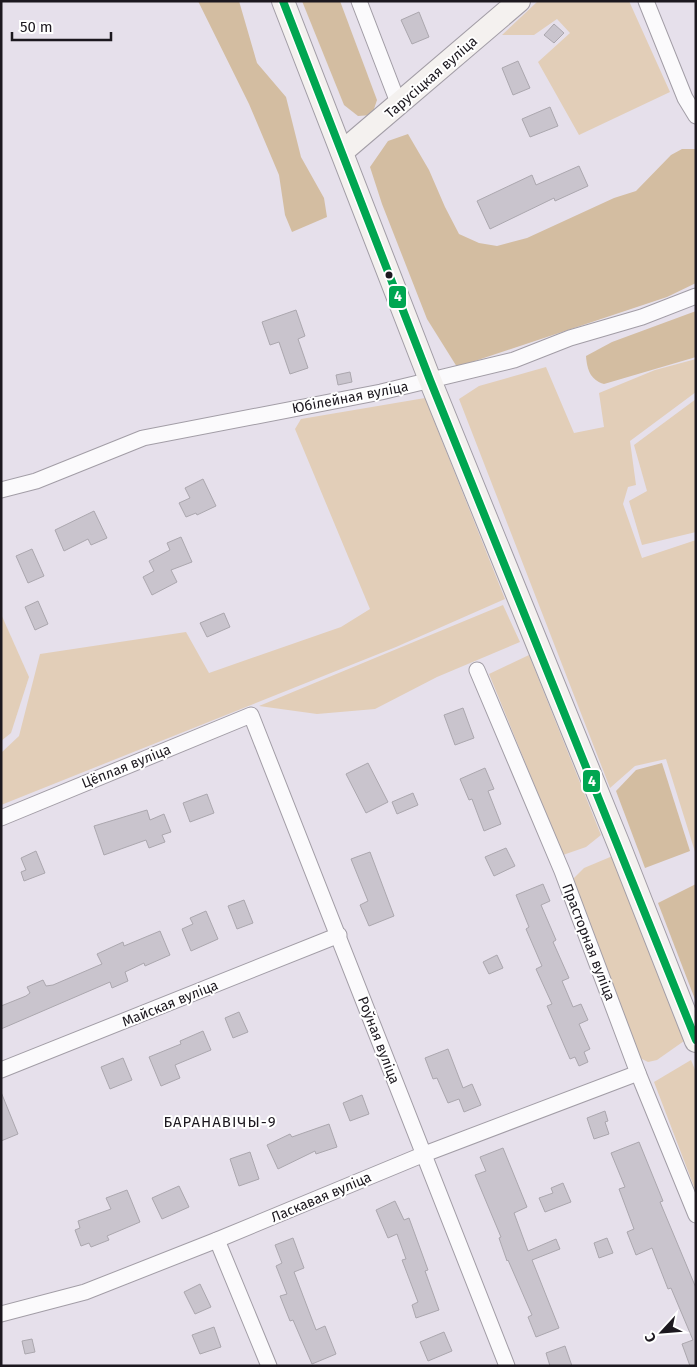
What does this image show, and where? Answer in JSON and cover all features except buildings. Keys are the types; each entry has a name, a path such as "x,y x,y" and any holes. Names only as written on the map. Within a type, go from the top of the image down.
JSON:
{"main road":[{"path":"284,1 430,380 619,845 696,1041"},
{"name":"Тарусіцкая вуліца","path":"342,152 519,1"}],"street":[{"path":"358,1 399,105"},
{"path":"646,1 685,98 696,116"},
{"name":"Юбілейная вуліца","path":"1,490 36,481 143,438 430,380 514,360 570,338 642,317 696,296"},
{"name":"Прасторная вуліца","path":"477,670 562,871 638,1073 696,1215"},
{"name":"Цёплая вуліца","path":"1,818 251,715"},
{"name":"Роўная вуліца","path":"251,715 339,935 422,1155 507,1366"},
{"name":"Майская вуліца","path":"1,1070 339,935"},
{"name":"Ласкавая вуліца","path":"1,1314 85,1292 217,1240 422,1155 638,1073"},
{"path":"217,1240 269,1366"}],"shaded area":[{"path":"198,1 239,1 257,63 286,97 301,157 324,198 327,217 292,232 285,215 279,175 249,104"},
{"path":"302,1 340,1 377,100 372,115 358,116 344,105"},
{"path":"538,1 629,1 670,92 579,135 538,62 570,33 557,19 534,35 502,35"},
{"path":"408,134 429,170 459,234 479,243 497,246 527,238 614,198 636,191 671,155 682,149 696,149 696,283 667,297 457,367 427,319 382,204 370,167 388,141"},
{"path":"696,311 696,357 604,384 592,377 587,365 586,356 612,342"},
{"path":"696,359 696,392 630,441 636,485 628,487 623,504 642,558 696,540 696,855 666,759 635,766 610,788 459,399 479,386 546,367 574,433 604,427 599,393 655,370"},
{"path":"425,398 505,599 396,647 1,805 1,753 19,736 40,654 186,632 209,673 341,627 370,609 295,429 301,419"},
{"path":"696,399 696,532 642,545 629,501 647,491 634,445"},
{"path":"503,605 520,642 437,677 375,709 317,714 259,706"},
{"path":"1,614 29,677 11,733 1,741"},
{"path":"529,655 601,835 586,847 563,855 489,674"},
{"path":"662,763 690,851 645,868 616,791 636,770"},
{"path":"615,855 684,1041 657,1060 648,1062 640,1058 570,882 584,868"},
{"path":"696,884 696,1002 658,903"},
{"path":"691,1060 696,1072 696,1192 654,1082"}],"transit line":[{"name":"4","path":"283,1 430,380 696,1040"}],"district":[{"name":"БАРАНАВІЧЫ-9","path":"220,1122"}]}
